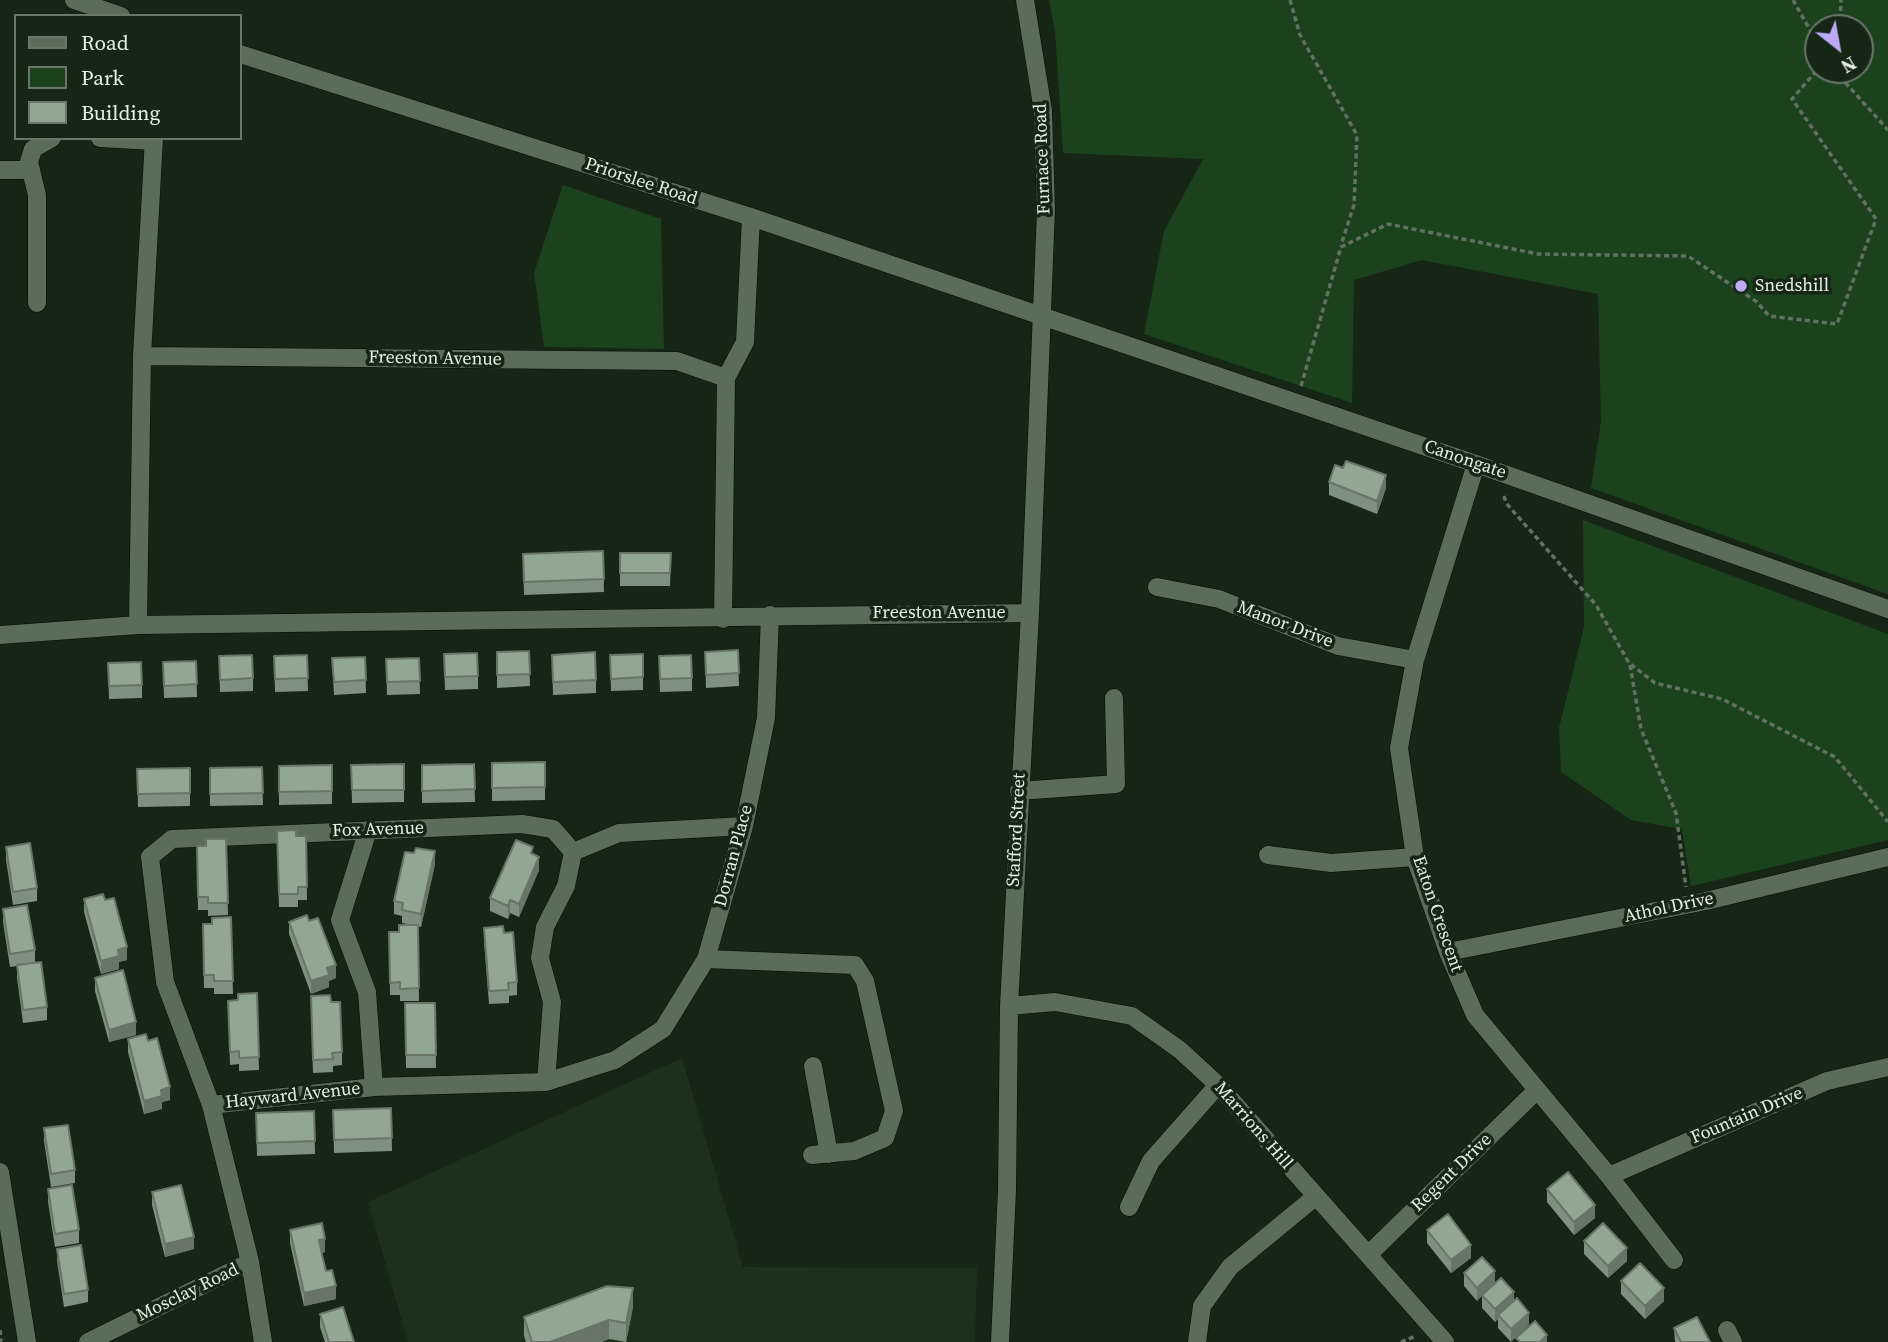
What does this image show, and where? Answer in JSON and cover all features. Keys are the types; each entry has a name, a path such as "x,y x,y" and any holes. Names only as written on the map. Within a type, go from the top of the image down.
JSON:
{"street":[{"path":"74,0 115,14"},
{"name":"Furnace Road","path":"1026,0 1043,111 1046,210 1040,318"},
{"name":"Priorslee Road","path":"242,55 751,217 1040,318"},
{"path":"37,303 37,195 29,162 33,149 49,140"},
{"path":"138,625 142,356 154,140"},
{"path":"0,170 31,170"},
{"path":"723,619 726,378 745,342 751,217"},
{"name":"Canongate","path":"1040,318 1497,471 1888,609"},
{"name":"Stafford Street","path":"1000,1342 1007,1189 1009,1006 1030,613 1040,318"},
{"name":"Freeston Avenue","path":"142,356 677,361 726,378"},
{"name":"Eaton Crescent","path":"1476,464 1415,660 1399,748 1415,857 1448,952 1475,1015 1609,1175 1674,1260"},
{"name":"Manor Drive","path":"1157,587 1219,599 1338,646 1415,660"},
{"name":"Freeston Avenue","path":"0,635 138,625 1030,613"},
{"name":"Dorran Place","path":"615,1060 663,1028 706,959 744,826 766,718 770,615"},
{"path":"1019,791 1116,784 1114,698"},
{"name":"Fox Avenue","path":"172,839 522,824 553,829 573,852"},
{"path":"546,1082 552,1002 540,958 545,927 566,886 573,852 619,833 744,826"},
{"path":"368,830 340,920 367,992 374,1087"},
{"name":"Hayward Avenue","path":"172,839 150,857 165,982 211,1105 374,1087 546,1082 615,1060"},
{"path":"1268,855 1331,863 1415,857"},
{"name":"Athol Drive","path":"1448,952 1688,905 1888,857"},
{"path":"706,959 855,965 864,981 894,1111 885,1138 854,1151 821,1154 813,1066"},
{"name":"Marrions Hill","path":"1009,1006 1055,1002 1132,1016 1180,1050 1218,1085 1445,1342"},
{"name":"Fountain Drive","path":"1609,1175 1827,1081 1888,1067"},
{"path":"1129,1207 1151,1161 1218,1085"},
{"name":"Regent Drive","path":"1368,1255 1536,1090"},
{"name":"Mosclay Road","path":"211,1105 250,1262 263,1342"},
{"path":"0,1172 27,1342"},
{"path":"1196,1342 1202,1306 1230,1266 1315,1197"},
{"name":"Mosclay Road","path":"88,1342 250,1262"}],"path":[{"path":"1290,0 1300,34 1357,135 1354,205 1296,403"},
{"path":"1793,0 1804,19"},
{"path":"1340,247 1388,224 1538,254 1688,256 1757,302 1769,316 1837,324 1876,219 1792,99 1805,84"},
{"path":"1847,84 1888,130"},
{"path":"1497,471 1506,503 1596,605 1629,663 1641,729 1676,813 1688,905"},
{"path":"1629,663 1655,683 1722,699 1835,757 1888,822"},
{"path":"0,1330 1,1342"}],"shaded area":[{"path":"682,1058 743,1267 977,1268 975,1342 408,1342 368,1202"}],"green space":[{"path":"1049,0 1888,0 1888,594 1591,488 1601,421 1598,294 1422,260 1354,280 1352,403 1144,334 1164,231 1203,159 1063,153 1055,31"},
{"path":"563,185 661,219 664,349 544,347 534,273"},
{"path":"1583,520 1888,634 1888,840 1691,886 1682,829 1631,820 1561,772 1559,728 1584,627"}],"building":[{"path":"1346,461 1386,475 1377,501 1329,482 1335,465 1343,468"},
{"path":"603,551 604,579 524,582 523,554"},
{"path":"620,553 671,553 670,573 620,573"},
{"path":"738,650 739,673 706,675 705,652"},
{"path":"529,651 530,674 497,675 497,652"},
{"path":"595,652 596,680 553,682 552,655"},
{"path":"477,653 478,676 445,677 444,654"},
{"path":"643,654 643,677 611,679 610,655"},
{"path":"252,655 253,678 220,680 219,656"},
{"path":"307,655 308,678 275,679 274,656"},
{"path":"691,655 692,678 660,679 659,656"},
{"path":"365,657 366,680 334,682 332,658"},
{"path":"419,658 420,681 387,682 386,659"},
{"path":"196,661 197,684 164,686 163,662"},
{"path":"141,662 142,685 109,686 108,663"},
{"path":"545,762 545,787 492,788 492,763"},
{"path":"404,764 404,790 352,790 351,765"},
{"path":"474,764 475,789 422,791 422,765"},
{"path":"332,765 332,791 279,792 279,766"},
{"path":"262,767 263,793 210,794 210,768"},
{"path":"190,768 190,793 138,794 137,769"},
{"path":"296,830 296,836 306,836 307,887 298,887 298,894 279,894 277,831"},
{"path":"206,839 226,839 228,903 208,903 208,897 198,897 197,846 206,846"},
{"path":"516,840 533,847 531,853 539,857 519,904 510,900 508,906 490,898"},
{"path":"30,843 37,888 13,892 6,847"},
{"path":"416,848 435,851 421,914 402,910 403,903 394,901 405,852 414,853"},
{"path":"103,894 105,900 114,898 127,947 118,950 119,956 101,961 84,899"},
{"path":"27,905 35,950 10,954 3,909"},
{"path":"307,915 309,921 318,918 336,965 327,968 329,975 311,981 289,922"},
{"path":"231,917 233,981 214,981 214,975 204,975 203,924 212,924 212,918"},
{"path":"399,925 418,925 419,988 400,989 400,982 390,983 389,932 399,932"},
{"path":"503,926 504,933 513,932 517,982 508,983 509,990 489,991 484,928"},
{"path":"41,962 47,1007 23,1010 17,965"},
{"path":"123,970 136,1022 109,1030 95,978"},
{"path":"257,993 259,1057 239,1058 239,1051 230,1052 228,1001 238,1000 238,994"},
{"path":"330,995 331,1002 340,1002 342,1052 332,1053 333,1059 313,1060 311,996"},
{"path":"405,1003 435,1003 436,1055 406,1055"},
{"path":"146,1034 148,1041 157,1038 170,1087 161,1090 162,1096 144,1101 128,1039"},
{"path":"391,1108 392,1138 334,1140 333,1110"},
{"path":"314,1111 315,1141 257,1143 256,1113"},
{"path":"68,1125 75,1170 51,1174 44,1128"},
{"path":"1568,1172 1595,1205 1574,1222 1547,1189"},
{"path":"72,1185 79,1230 55,1234 48,1189"},
{"path":"181,1185 194,1237 165,1244 152,1192"},
{"path":"1448,1214 1471,1245 1451,1260 1427,1230"},
{"path":"322,1223 325,1239 319,1240 322,1255 326,1271 332,1270 336,1286 304,1293 290,1230"},
{"path":"1603,1223 1627,1248 1608,1266 1584,1241"},
{"path":"81,1245 88,1290 64,1294 57,1249"},
{"path":"1482,1257 1495,1271 1477,1288 1464,1273"},
{"path":"1640,1263 1664,1288 1645,1306 1621,1281"},
{"path":"1501,1278 1514,1292 1495,1309 1482,1295"},
{"path":"607,1286 633,1288 626,1323 609,1320 550,1342 532,1342 524,1317"},
{"path":"1517,1298 1529,1313 1511,1329 1498,1315"},
{"path":"343,1307 354,1342 329,1342 320,1314"},
{"path":"1697,1317 1710,1342 1681,1342 1674,1328"},
{"path":"1535,1321 1547,1335 1540,1342 1520,1342 1516,1338"}],"place":[{"name":"Snedshill","path":"1741,286"}]}
